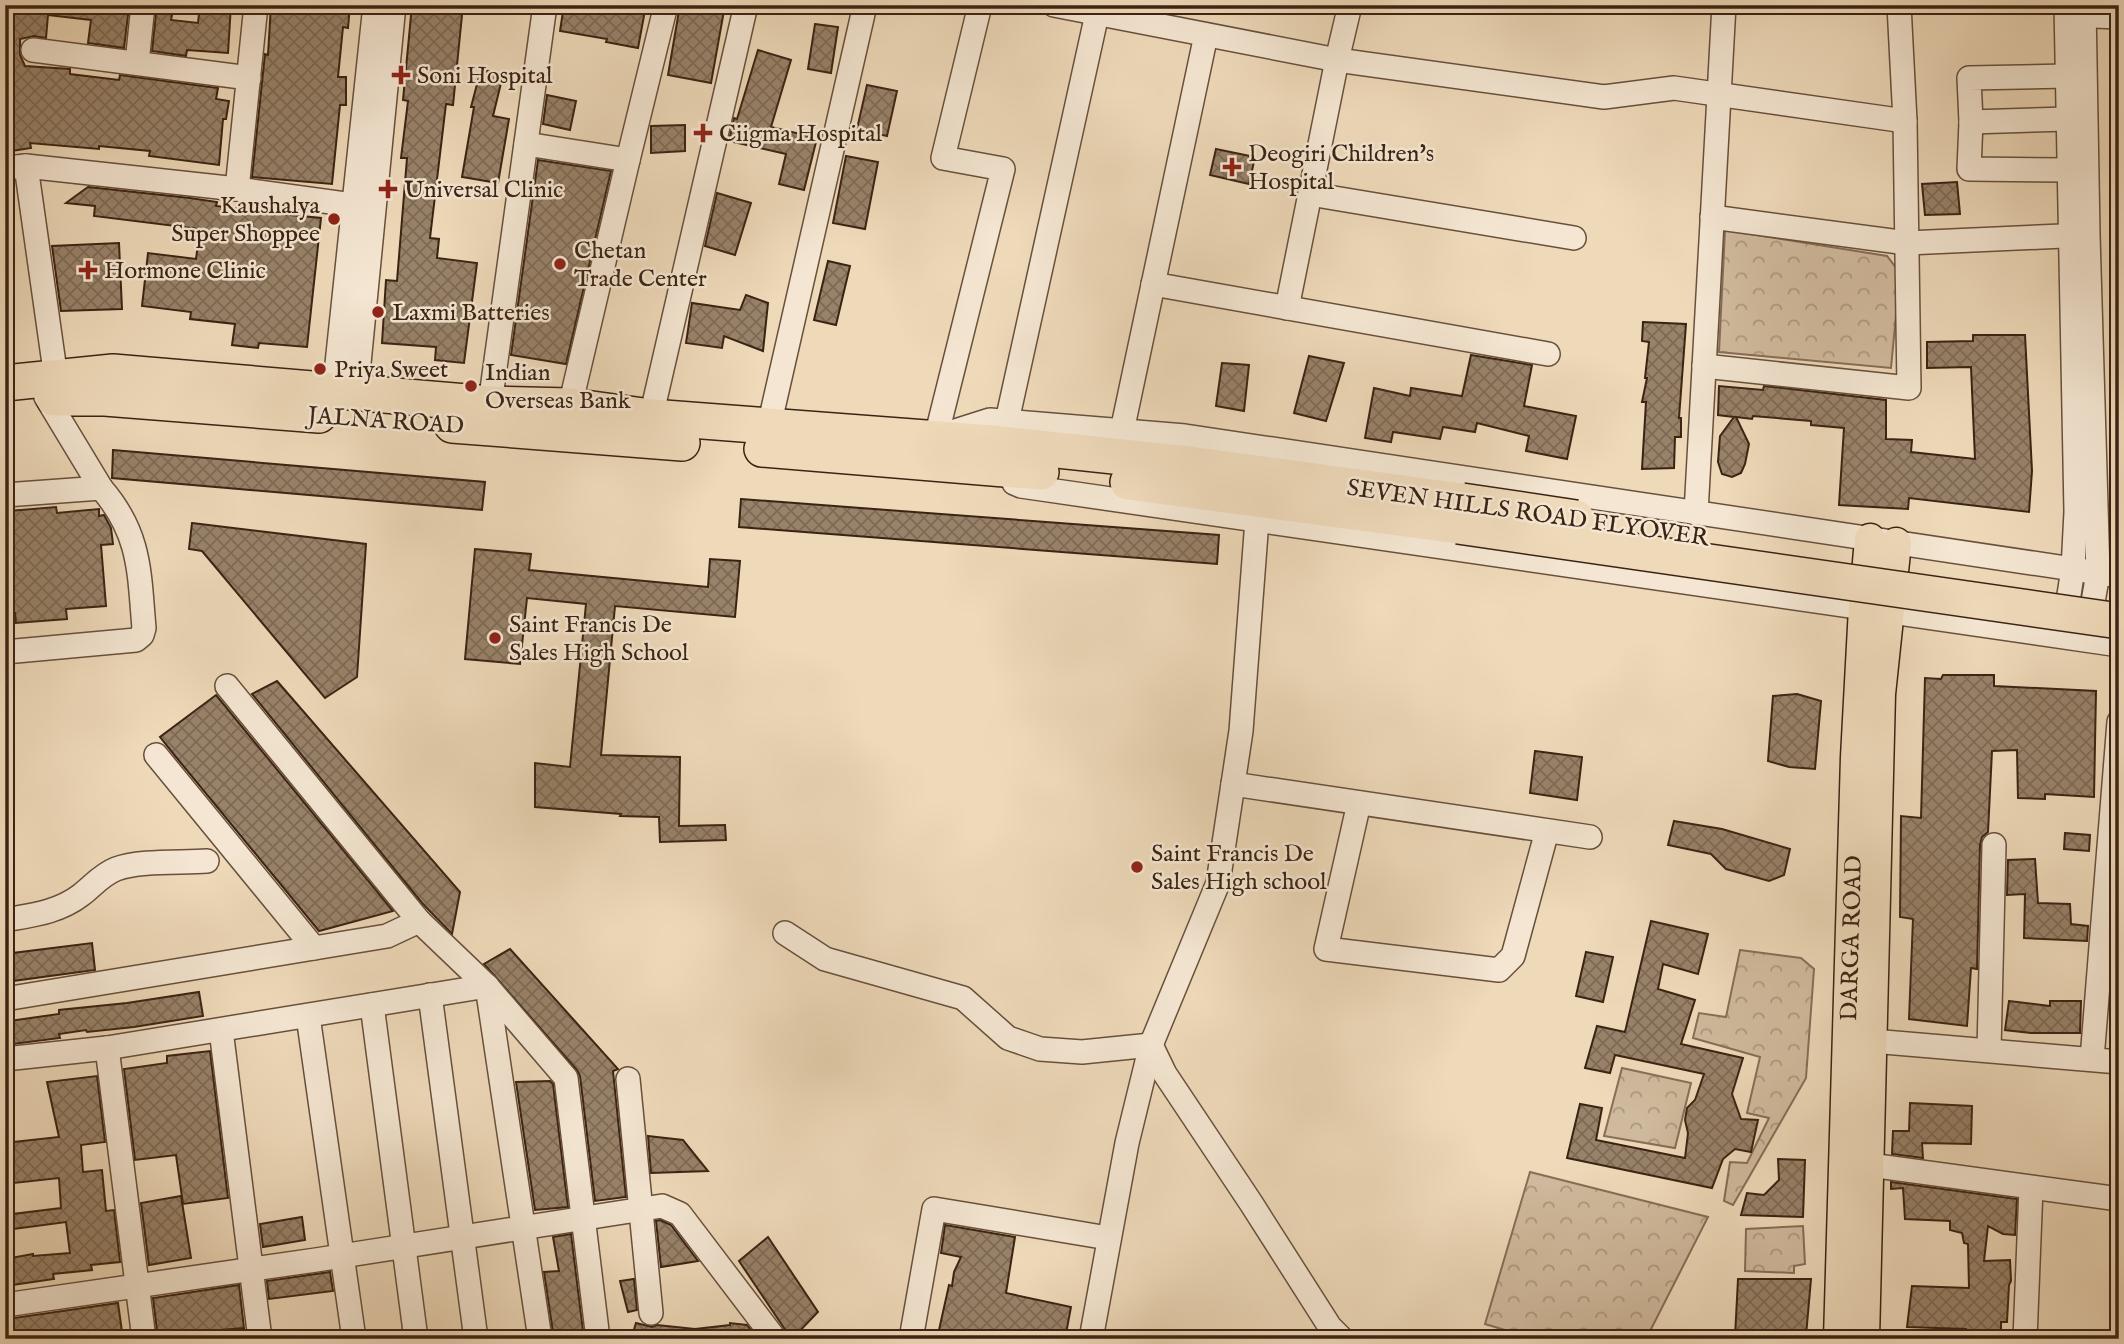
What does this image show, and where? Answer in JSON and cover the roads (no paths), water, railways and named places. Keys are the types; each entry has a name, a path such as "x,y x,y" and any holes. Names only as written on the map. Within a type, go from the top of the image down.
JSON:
{"highway":[{"name":"JALNA ROAD","path":"5,401 113,373 491,404 570,406 651,417 936,437"},
{"name":"JALNA ROAD","path":"5,383 105,398 992,443"},
{"name":"SEVEN HILLS ROAD FLYOVER","path":"936,437 1189,464 1462,501 2119,602"},
{"name":"SEVEN HILLS ROAD FLYOVER","path":"992,443 1028,471 1431,522 2119,621"}],"main road":[{"name":"DARGA ROAD","path":"1864,1339 1857,1163 1856,757 1883,541"},
{"name":"DARGA ROAD","path":"1839,1339 1872,1041 1880,694 1876,610"}],"street":[{"path":"137,63 143,5"},
{"path":"237,189 256,5"},
{"path":"345,393 363,206 375,5"},
{"path":"363,206 394,5"},
{"path":"491,404 545,5"},
{"path":"570,406 666,5"},
{"path":"651,417 746,5"},
{"path":"769,426 865,5"},
{"path":"936,437 1003,169 943,158 981,5"},
{"path":"1054,5 1337,60 1604,97 1674,88 1905,121"},
{"path":"1287,307 1350,5"},
{"path":"1696,513 1724,5"},
{"path":"1704,366 1909,388 1905,121 1899,5"},
{"path":"2075,10 2119,17"},
{"path":"2075,10 2067,76 2069,170 2079,236 2108,574 2087,640"},
{"path":"2062,637 2073,569 2076,512 2079,236 2075,10"},
{"path":"1097,14 992,443 1021,486 2119,645"},
{"path":"1122,431 1206,35"},
{"path":"33,50 249,78"},
{"path":"2067,76 1969,78 1969,169 2069,170"},
{"path":"1970,122 2068,119"},
{"path":"526,144 628,160"},
{"path":"5,652 136,640 145,628 137,554 118,512 101,488 51,388 16,167 237,189 363,206"},
{"path":"1310,194 1574,238"},
{"path":"1712,217 1907,243 2079,236"},
{"path":"1153,284 1548,354"},
{"path":"992,443 1122,431 1185,436 2108,574"},
{"path":"5,495 101,488"},
{"path":"1091,1339 1127,1143 1152,1045 1218,884 1241,731 1257,520"},
{"path":"227,686 419,921 487,986 566,1078 598,1339"},
{"path":"2092,1059 2111,919 2119,722"},
{"path":"156,755 314,948"},
{"path":"1233,784 1590,837"},
{"path":"1359,803 1326,949 1499,970 1513,956 1547,831"},
{"path":"1989,1051 1994,845"},
{"path":"5,920 43,914 64,906 101,877 118,869 133,865 208,862"},
{"path":"5,999 387,936 419,921"},
{"path":"786,933 825,959 963,998 1009,1038 1040,1049 1082,1052 1152,1045"},
{"path":"5,1059 107,1048 487,986"},
{"path":"487,986 540,1339"},
{"path":"430,995 476,1339"},
{"path":"372,1005 416,1339"},
{"path":"308,1016 354,1339"},
{"path":"221,1030 260,1339"},
{"path":"1872,1041 2119,1062"},
{"path":"1152,1045 1165,1074 1251,1203 1333,1335"},
{"path":"107,1048 144,1339"},
{"path":"628,1079 651,1313"},
{"path":"1857,1163 2119,1199"},
{"path":"2025,1339 2031,1188"},
{"path":"5,1305 662,1206 680,1214 775,1339"},
{"path":"911,1339 934,1209 1108,1238"}],"place":[{"name":"Soni Hospital","path":"401,75"},
{"name":"Ciigma Hospital","path":"703,133"},
{"name":"Deogiri Children's Hospital","path":"1232,167"},
{"name":"Universal Clinic","path":"388,189"},
{"name":"Kaushalya Super Shoppee","path":"334,219"},
{"name":"Chetan Trade Center","path":"560,264"},
{"name":"Hormone Clinic","path":"88,270"},
{"name":"Laxmi Batteries","path":"378,312"},
{"name":"Priya Sweet","path":"320,369"},
{"name":"Indian Overseas Bank","path":"471,386"},
{"name":"Saint Francis De Sales High School","path":"495,638"},
{"name":"Saint Francis De Sales High school","path":"1137,867"}]}
